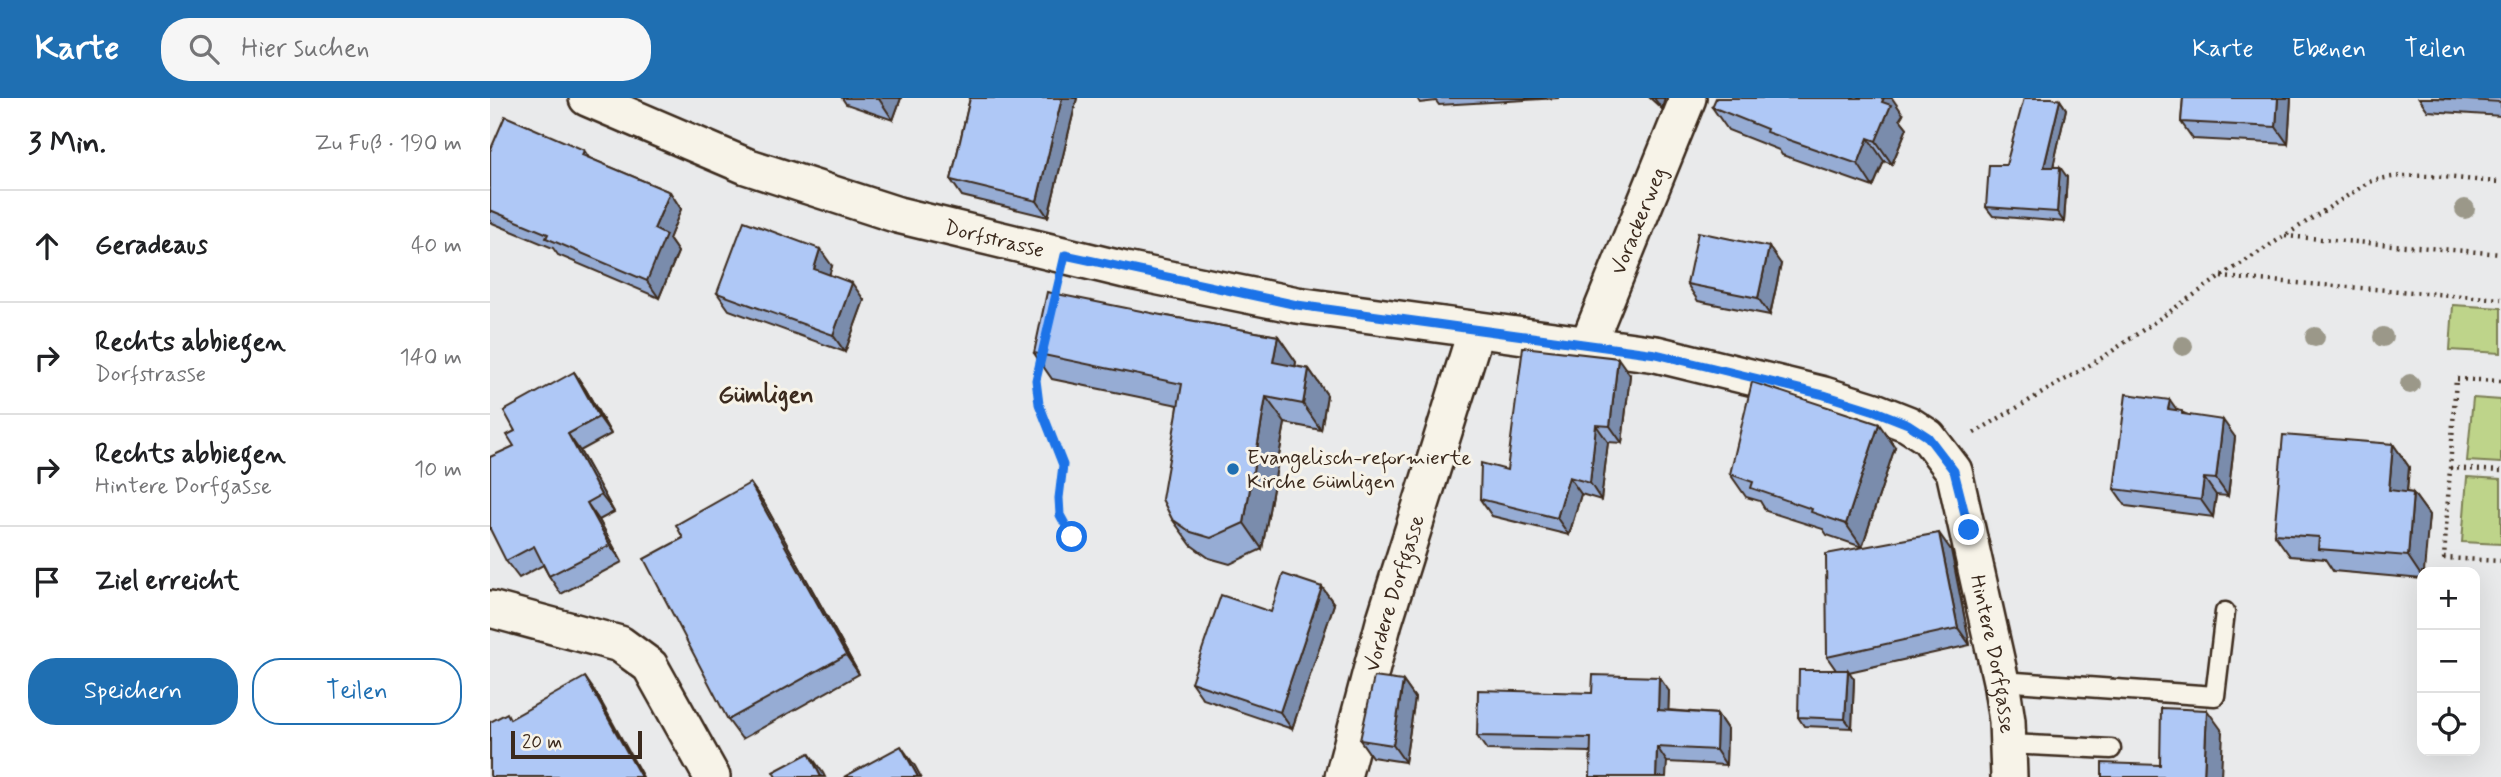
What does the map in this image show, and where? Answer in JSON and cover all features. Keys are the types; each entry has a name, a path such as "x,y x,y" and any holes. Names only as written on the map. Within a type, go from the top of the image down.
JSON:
{"street":[{"name":"Dorfstrasse","path":"587,98 746,166 898,215 1125,270 1297,305 1656,354 1850,403 1908,424 1928,437 1941,454"},
{"name":"Vorackerweg","path":"1588,344 1688,98"},
{"name":"Vordere Dorfgasse","path":"1343,777 1384,622 1476,330"},
{"name":"Hintere Dorfgasse","path":"1941,454 1954,471 2001,681 2009,761"},
{"path":"490,609 620,644 650,666 712,777"}],"lane":[{"path":"2001,681 2215,696 2225,612"},
{"path":"2009,761 2111,749"}],"path":[{"path":"1941,454 1987,424 2105,356 2220,277 2369,182 2383,177 2407,176 2501,182"},
{"path":"2284,236 2501,254"},
{"path":"2220,277 2501,299"},
{"path":"1042,355 1036,380 1039,404 1063,465 1060,515 1072,537"},
{"path":"2501,382 2456,379 2444,558 2501,561"},
{"path":"2450,468 2501,471"}],"green space":[{"path":"2453,305 2501,308 2501,353 2450,350"},
{"path":"2473,398 2501,400 2501,463 2467,461"},
{"path":"2467,477 2501,479 2501,544 2462,542"}],"building":[{"path":"970,98 1062,98 1037,201 951,180"},
{"path":"1716,98 1884,98 1882,102 1891,105 1876,141 1868,138 1858,164 1766,132 1767,129 1712,107"},
{"path":"2024,98 2060,100 2044,167 2060,167 2057,212 1986,207 1989,165 2006,165"},
{"path":"2183,98 2278,98 2276,127 2181,122"},
{"path":"2433,98 2501,98 2501,102"},
{"path":"505,116 584,150 582,155 670,192 654,229 666,235 647,281 546,238 548,234 490,210 490,151"},
{"path":"744,221 820,249 814,269 852,283 833,335 717,293"},
{"path":"1698,232 1769,247 1758,298 1687,284"},
{"path":"1047,292 1278,336 1273,362 1309,369 1303,404 1266,397 1244,523 1211,538 1191,532 1172,519 1162,499 1182,384 1034,353"},
{"path":"1523,347 1618,358 1610,426 1596,425 1590,483 1569,477 1557,518 1480,499 1481,463 1507,470"},
{"path":"574,372 599,417 568,434 601,495 587,503 610,545 549,576 534,546 506,561 490,529 490,457 514,446 507,435 515,431 504,411"},
{"path":"1752,382 1879,424 1846,524 1751,488 1753,482 1730,474"},
{"path":"2126,394 2170,400 2168,409 2182,411 2182,414 2223,420 2216,479 2204,478 2201,500 2114,489"},
{"path":"2283,435 2393,444 2389,490 2413,493 2408,556 2318,549 2319,537 2274,534"},
{"path":"750,483 846,655 728,720 644,559 683,538 676,525"},
{"path":"1939,533 1958,628 1827,657 1826,554"},
{"path":"1283,574 1322,587 1280,712 1191,682 1221,595 1271,612"},
{"path":"1799,670 1848,670 1845,719 1798,717"},
{"path":"1593,675 1659,677 1658,710 1717,714 1716,750 1657,747 1656,777 1590,777 1591,738 1477,736 1478,690 1592,693"},
{"path":"585,677 641,777 491,777 490,722 507,713 510,719"},
{"path":"1374,677 1403,681 1393,745 1360,740"},
{"path":"2161,708 2207,710 2204,777 2102,777 2102,763 2160,765"},
{"path":"901,746 918,777 844,777"},
{"path":"809,753 821,777 776,777 773,772"}],"place":[{"name":"Evangelisch-reformierte Kirche Gümligen","path":"1233,469"}],"district":[{"name":"Gümligen","path":"766,394"}],"route":[{"path":"1072,537 1060,515 1063,465 1039,404 1036,380 1065,255 1297,305 1656,354 1824,395 1908,424 1928,437 1954,471 1969,530"}]}
